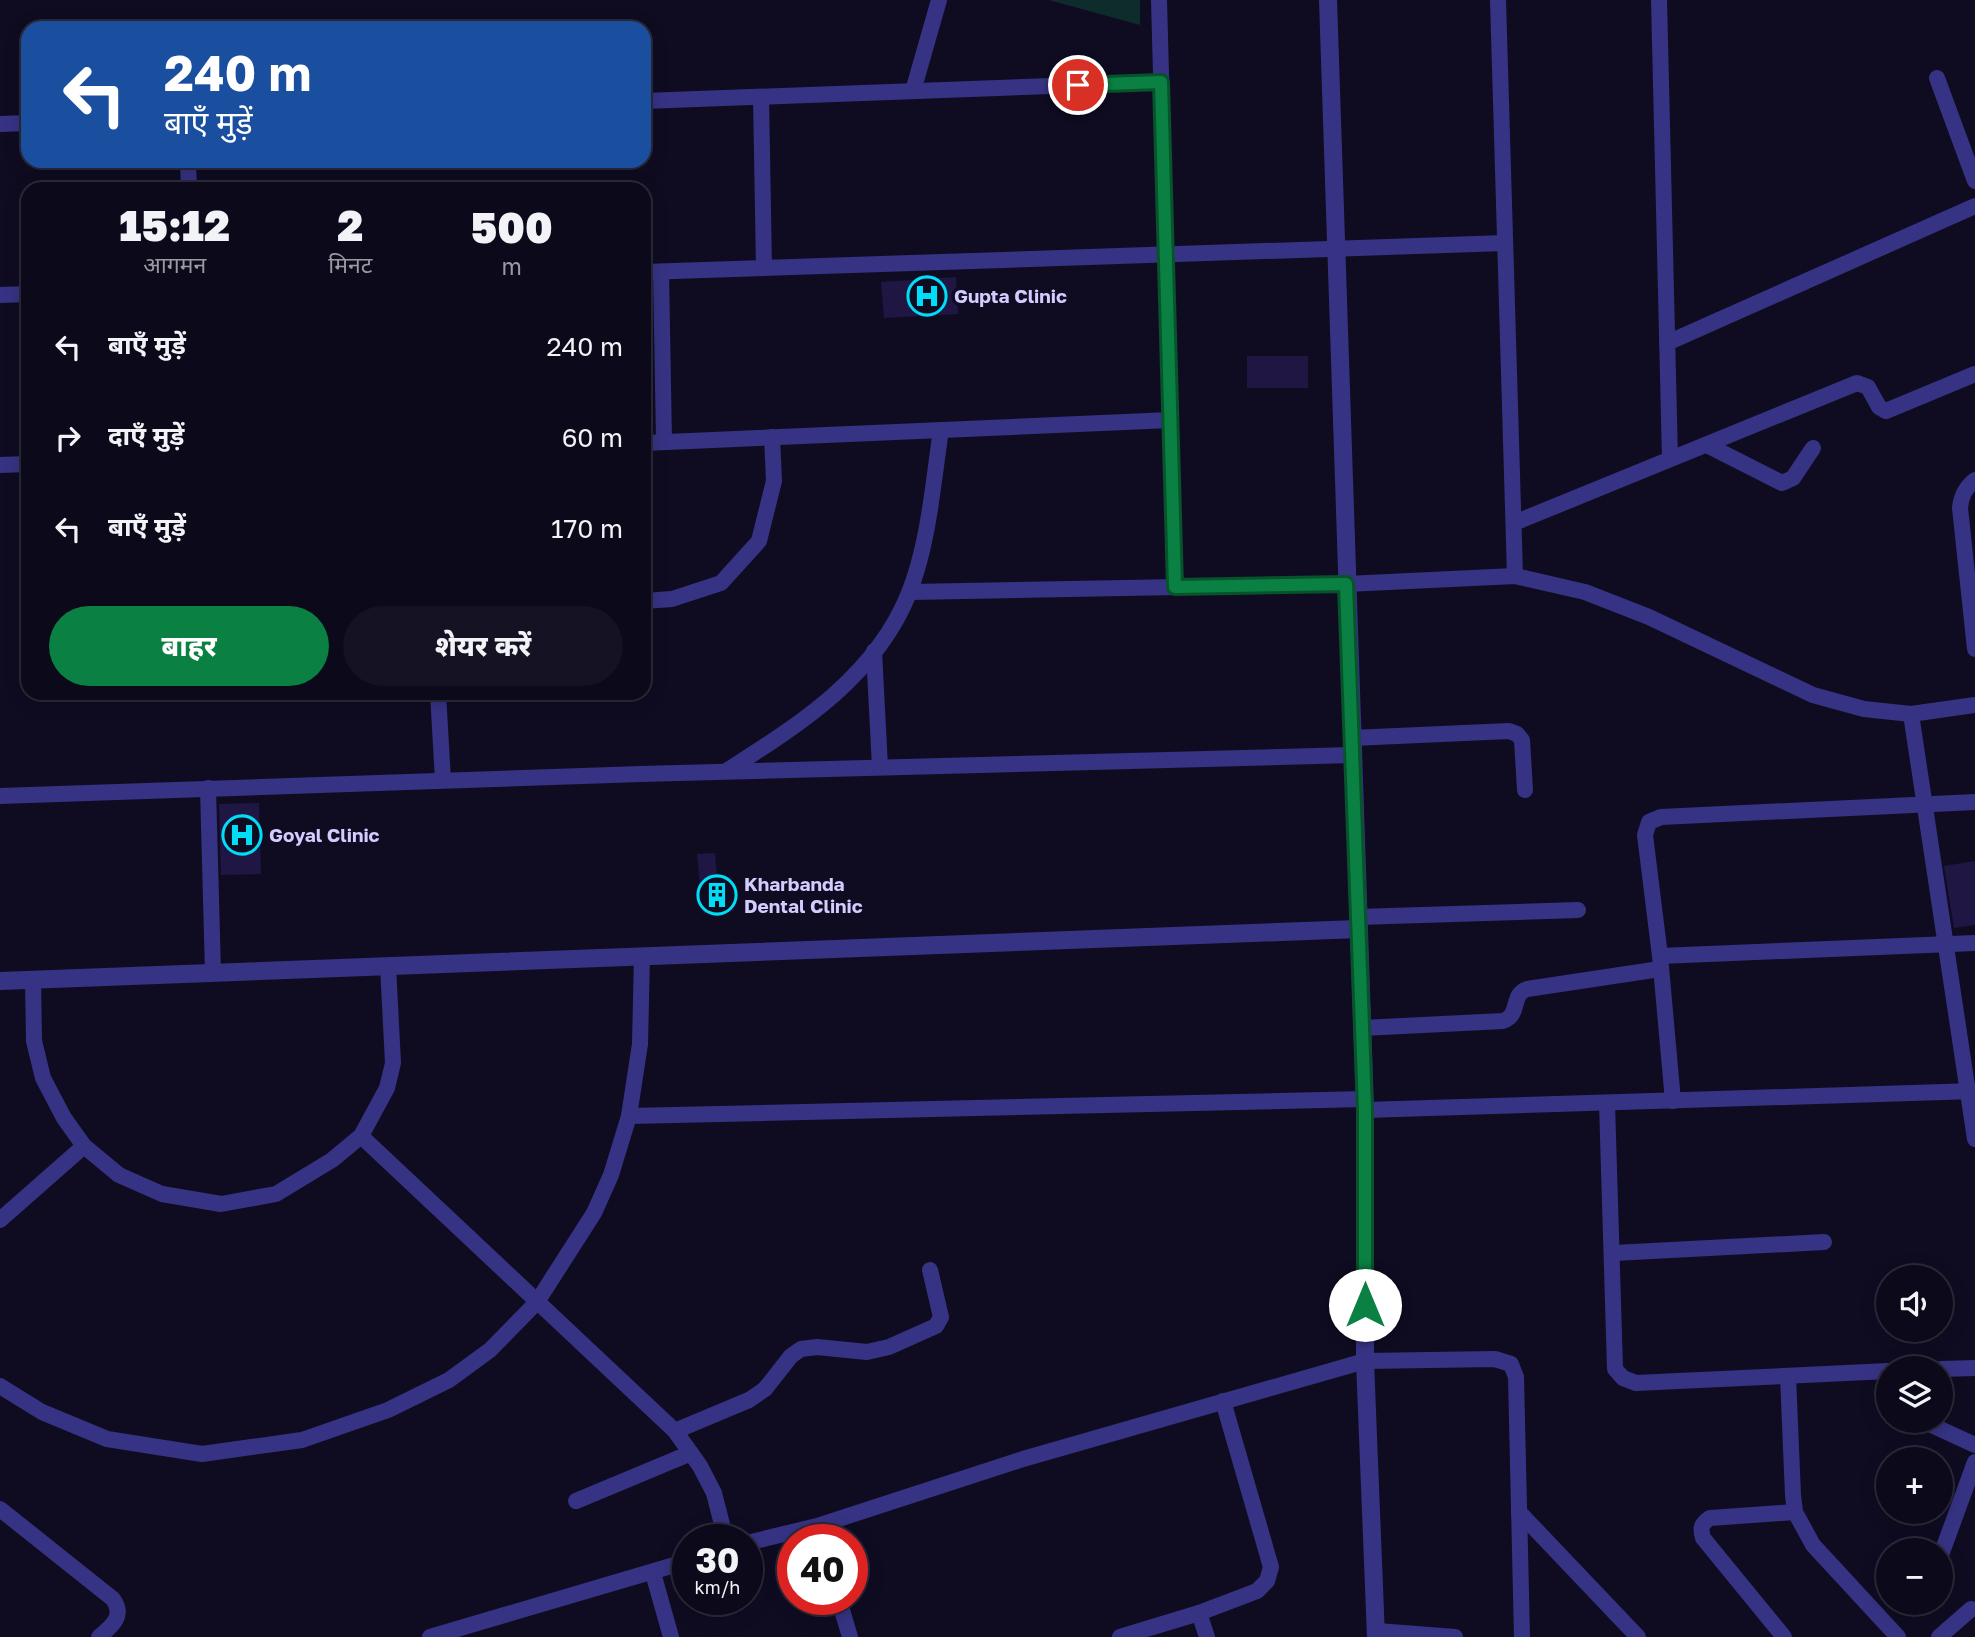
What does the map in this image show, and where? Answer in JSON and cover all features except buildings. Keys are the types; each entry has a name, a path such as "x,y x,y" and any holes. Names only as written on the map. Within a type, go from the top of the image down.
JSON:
{"street":[{"path":"913,91 939,0"},
{"path":"1159,0 1175,587"},
{"path":"1328,0 1362,1027 1365,1361 1377,1634 1455,1637"},
{"path":"1498,0 1516,576"},
{"path":"1659,0 1670,459"},
{"path":"1937,78 1975,181"},
{"path":"651,101 1161,82"},
{"path":"761,97 764,268"},
{"path":"0,124 21,123"},
{"path":"1667,342 1975,206"},
{"path":"651,272 1505,243"},
{"path":"661,272 664,442"},
{"path":"0,295 21,294"},
{"path":"1514,523 1857,383 1868,387 1879,407 1891,410 1975,374"},
{"path":"651,443 1170,420"},
{"path":"726,771 796,726 841,690 890,632 909,592 925,533 941,430"},
{"path":"651,600 672,599 721,583 759,541 774,481 772,437"},
{"path":"1707,445 1783,483 1793,478 1813,448"},
{"path":"0,465 21,464"},
{"path":"1975,480 1961,497 1960,508 1975,649"},
{"path":"909,592 1346,584 1516,576 1584,592 1649,617 1813,695 1864,709 1911,714 1975,705"},
{"path":"874,652 880,767"},
{"path":"438,700 443,780"},
{"path":"1911,714 1946,944 1972,1091 1975,1139"},
{"path":"0,796 880,767 1352,746 1509,731 1522,740 1525,790"},
{"path":"208,788 213,973"},
{"path":"1673,1101 1645,835 1649,822 1661,817 1975,802"},
{"path":"0,981 642,956 1358,923 1578,909"},
{"path":"1362,1027 1503,1021 1514,1014 1521,991 1660,962 1975,943"},
{"path":"0,1387 43,1412 107,1439 202,1454 302,1440 388,1410 449,1380 490,1350 537,1302 594,1213 611,1175 629,1116 640,1044 642,956"},
{"path":"33,979 34,1041 43,1078 64,1118 84,1146 119,1175 162,1194 221,1204 276,1194 332,1160 361,1136 387,1088 393,1063 388,966"},
{"path":"629,1116 1364,1104 1607,1103 1972,1091"},
{"path":"1607,1103 1614,1253 1615,1368 1623,1378 1636,1383 1876,1372"},
{"path":"361,1136 675,1431 715,1493 722,1524"},
{"path":"0,1220 84,1146"},
{"path":"1614,1253 1824,1242"},
{"path":"675,1431 749,1400 765,1389 791,1356 801,1349 817,1347 867,1352 889,1347 936,1326 941,1317 930,1270"},
{"path":"844,1524 1023,1459 1365,1361 1495,1359 1511,1364 1516,1377 1522,1637"},
{"path":"1953,1369 1975,1368"},
{"path":"1788,1376 1795,1512 1801,1527 1813,1545 1898,1637"},
{"path":"1120,1637 1199,1613 1257,1591 1267,1581 1271,1567 1223,1401"},
{"path":"1949,1433 1975,1445"},
{"path":"576,1501 691,1453"},
{"path":"1947,1538 1975,1462"},
{"path":"0,1509 113,1600 118,1607 118,1616 114,1624 99,1637"},
{"path":"1519,1512 1638,1637"},
{"path":"1784,1637 1703,1538 1700,1530 1703,1522 1710,1518 1795,1512"},
{"path":"430,1637 486,1629 672,1566"},
{"path":"653,1573 671,1637"},
{"path":"1939,1637 1971,1609"},
{"path":"1199,1613 1207,1637"},
{"path":"843,1615 850,1637"}],"green space":[{"path":"1049,0 1140,0 1140,25"}],"place":[{"name":"Gupta Clinic","path":"927,296"},
{"name":"Goyal Clinic","path":"242,835"},
{"name":"Kharbanda Dental Clinic","path":"717,895"}],"route":[{"path":"1078,85 1161,82 1175,587 1346,584 1365,1110 1365,1305"}]}
